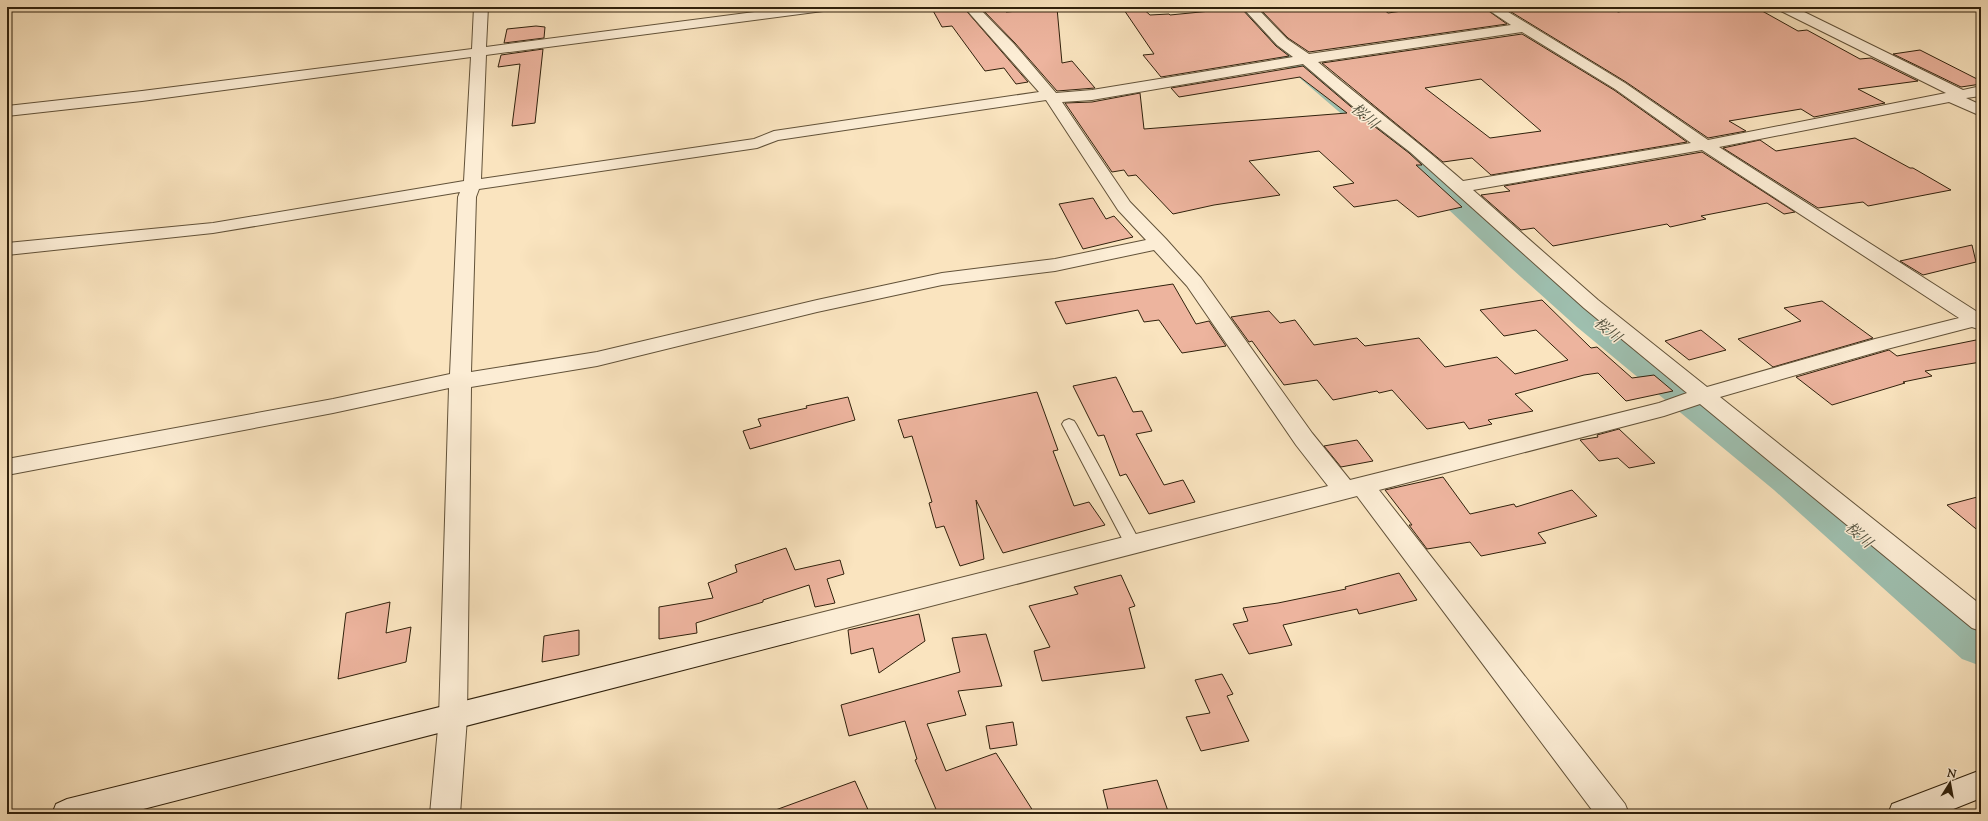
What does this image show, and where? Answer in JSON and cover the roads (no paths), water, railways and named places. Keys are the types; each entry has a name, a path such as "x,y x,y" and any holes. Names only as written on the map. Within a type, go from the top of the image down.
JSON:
{"street":[{"path":"444,814 453,718 460,379 467,197 472,185 481,7"},
{"path":"7,111 142,96 823,7"},
{"path":"971,7 985,24 1009,47 1051,97 1124,206 1160,243 1194,282 1304,439 1353,488 1614,814"},
{"path":"1249,7 1299,60 1460,187 1591,304 1668,364 1697,398 1981,620"},
{"path":"1491,7 1620,86 1705,145 1979,321"},
{"path":"1784,7 1957,96 1981,111"},
{"path":"7,249 213,228 472,185 757,143 774,136 1051,97 1092,95 1299,60 1525,27"},
{"path":"1460,187 1705,145 1981,91"},
{"path":"7,467 333,406 460,379 468,380 598,359 809,308 942,279 1055,265 1107,256 1160,243"},
{"path":"67,814 453,718 1664,409 1882,344 1979,321"},
{"path":"1903,814 1981,784"}],"lane":[{"path":"1069,424 1133,544"}],"waterway":[{"name":"桜川","path":"1244,7 1276,43 1414,159 1524,260 1591,318 1791,478 1981,643"}]}
